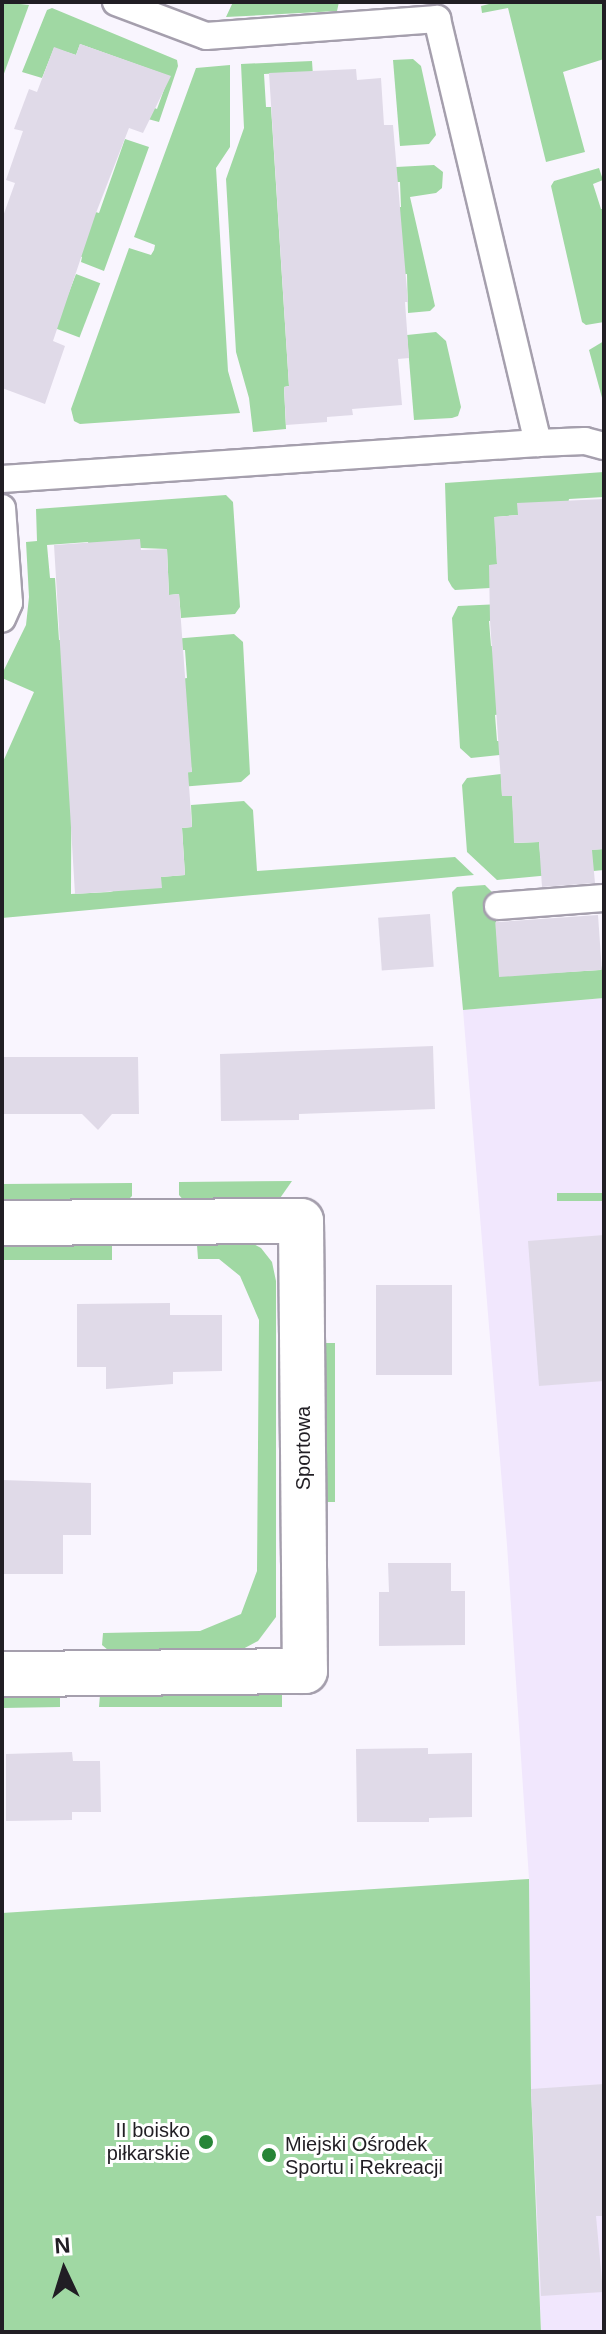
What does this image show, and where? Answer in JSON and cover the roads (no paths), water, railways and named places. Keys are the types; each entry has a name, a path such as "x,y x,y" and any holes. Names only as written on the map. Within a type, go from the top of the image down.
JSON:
{"street":[{"name":"Sportowa","path":"2,1223 301,1221 305,1671 2,1674"}],"lane":[{"path":"116,2 206,36 437,19"},
{"path":"399,2 437,19"},
{"path":"437,19 538,443"},
{"path":"2,479 538,443 585,441 604,446"},
{"path":"2,508 9,603 2,619"},
{"path":"498,906 604,898"}],"place":[{"name":"II boisko piłkarskie","path":"206,2142"},
{"name":"Miejski Ośrodek Sportu i Rekreacji","path":"269,2155"}]}
